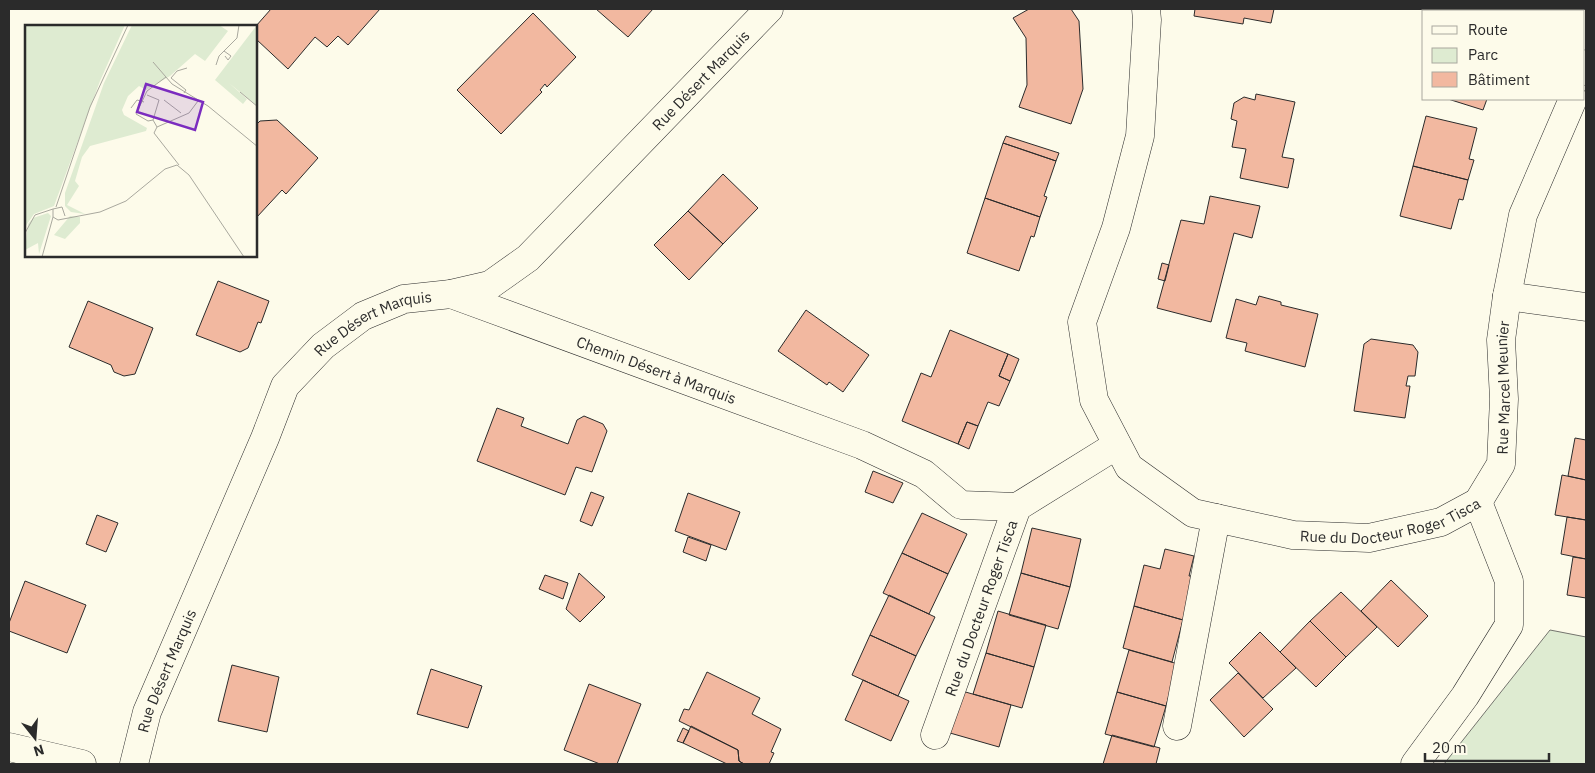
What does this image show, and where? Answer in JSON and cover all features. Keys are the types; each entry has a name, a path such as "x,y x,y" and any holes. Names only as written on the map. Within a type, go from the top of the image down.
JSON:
{"street":[{"name":"Rue Désert Marquis","path":"134,764 147,712 266,438 285,386 323,346 363,316 404,299 451,294 490,285 528,258 769,9"},
{"name":"Rue du Docteur Roger Tisca","path":"1146,9 1148,20 1140,136 1116,228 1082,322 1094,400 1129,467 1193,513 1293,535 1369,538 1441,522 1478,502 1509,581 1509,625 1465,696 1415,764"},
{"name":"Rue Marcel Meunier","path":"1478,502 1501,464 1504,399 1501,340 1507,296 1523,215 1573,100"},
{"name":"Chemin Désert à Marquis","path":"451,294 862,445 924,474 961,505 1017,506"},
{"path":"1507,296 1586,306"},
{"name":"Rue du Docteur Roger Tisca","path":"935,735 1017,506 1117,445"},
{"path":"1178,726 1216,518"},
{"path":"9,747 82,764"}],"green space":[{"path":"1550,630 1586,637 1586,764 1444,764"}],"building":[{"path":"271,9 380,9 348,45 338,36 327,47 315,37 288,69 258,41 257,25"},
{"path":"596,9 653,9 628,37"},
{"path":"1029,9 1071,9 1079,21 1083,89 1071,124 1019,107 1027,85 1026,38 1013,18"},
{"path":"1195,9 1274,9 1271,23 1244,18 1243,24 1194,16"},
{"path":"533,13 576,57 547,87 545,84 540,90 542,92 501,134 457,90"},
{"path":"1256,94 1295,102 1282,157 1294,159 1288,188 1240,178 1246,149 1232,147 1237,121 1231,119 1234,103 1244,97 1255,100"},
{"path":"1451,100 1487,100 1483,110"},
{"path":"1426,116 1477,128 1469,159 1474,160 1468,180 1413,166"},
{"path":"277,120 318,158 286,194 282,190 258,216 258,123 260,121"},
{"path":"1006,136 1059,153 1056,161 1003,143"},
{"path":"1003,143 1056,161 1044,196 1047,197 1040,217 985,198"},
{"path":"1413,166 1468,180 1463,200 1459,199 1451,229 1400,216"},
{"path":"723,174 758,208 723,244 688,211"},
{"path":"1210,196 1260,206 1252,238 1234,233 1211,322 1157,308 1181,220 1204,224"},
{"path":"985,198 1040,217 1034,237 1031,236 1019,271 967,253"},
{"path":"688,211 723,244 689,280 654,245"},
{"path":"1162,263 1169,265 1165,281 1158,279"},
{"path":"218,281 269,301 261,323 258,322 248,348 240,352 196,335"},
{"path":"1259,296 1281,302 1281,305 1318,314 1305,367 1245,351 1247,343 1226,338 1236,299 1256,305"},
{"path":"88,301 153,328 135,374 124,376 114,372 111,365 69,347"},
{"path":"806,310 869,355 843,392 829,382 827,385 778,351"},
{"path":"950,330 1008,354 999,376 1010,381 999,406 988,402 978,426 967,422 958,444 902,421 921,373 931,377"},
{"path":"1371,339 1413,345 1418,352 1415,376 1408,376 1406,386 1410,386 1405,418 1354,411 1364,344"},
{"path":"1008,354 1019,359 1010,381 999,376"},
{"path":"497,408 524,418 521,426 568,444 577,420 584,416 603,424 607,431 592,472 576,467 565,495 477,461"},
{"path":"967,422 978,426 969,449 958,444"},
{"path":"1575,438 1586,440 1586,480 1568,476"},
{"path":"873,471 903,483 893,503 865,492"},
{"path":"1562,475 1586,480 1586,520 1555,515"},
{"path":"591,492 604,497 592,526 580,521"},
{"path":"688,493 740,512 726,550 675,531"},
{"path":"922,513 967,534 948,574 902,553"},
{"path":"97,515 118,523 106,552 86,544"},
{"path":"1567,517 1586,520 1586,559 1561,554"},
{"path":"1032,528 1081,539 1070,587 1021,573"},
{"path":"688,537 711,545 706,561 683,552"},
{"path":"1165,549 1194,556 1189,576 1193,576 1183,620 1134,606 1144,565 1160,569"},
{"path":"902,553 948,574 929,614 883,593"},
{"path":"1573,557 1586,559 1586,598 1567,595"},
{"path":"579,573 605,597 580,622 566,609"},
{"path":"1021,573 1070,587 1058,629 1009,615"},
{"path":"545,575 568,583 563,599 539,589"},
{"path":"1391,580 1428,616 1398,647 1361,611"},
{"path":"25,581 86,605 67,653 9,631 9,623"},
{"path":"1341,592 1377,627 1346,657 1310,621"},
{"path":"889,595 935,617 916,656 870,635"},
{"path":"1134,606 1183,620 1172,662 1123,648"},
{"path":"998,611 1046,625 1034,667 986,653"},
{"path":"1310,621 1346,657 1316,687 1280,652"},
{"path":"1260,632 1296,668 1263,698 1229,663"},
{"path":"870,635 916,656 898,696 852,675"},
{"path":"1129,650 1178,664 1166,706 1117,692"},
{"path":"986,653 1034,667 1022,708 973,694"},
{"path":"232,665 279,677 267,732 218,721"},
{"path":"431,669 482,686 468,728 417,714"},
{"path":"707,672 760,698 752,714 781,729 771,752 774,753 769,764 744,764 739,761 738,750 679,721 684,709 689,710"},
{"path":"1238,673 1273,709 1244,737 1210,700"},
{"path":"863,680 909,701 891,741 845,720"},
{"path":"589,684 641,704 617,764 600,764 564,750"},
{"path":"962,691 1011,705 999,747 950,733"},
{"path":"1117,692 1166,706 1154,747 1105,734"},
{"path":"691,726 738,750 739,761 744,764 727,764 683,743"},
{"path":"683,728 689,731 683,743 677,741"},
{"path":"1112,735 1160,748 1156,764 1103,764"}]}
